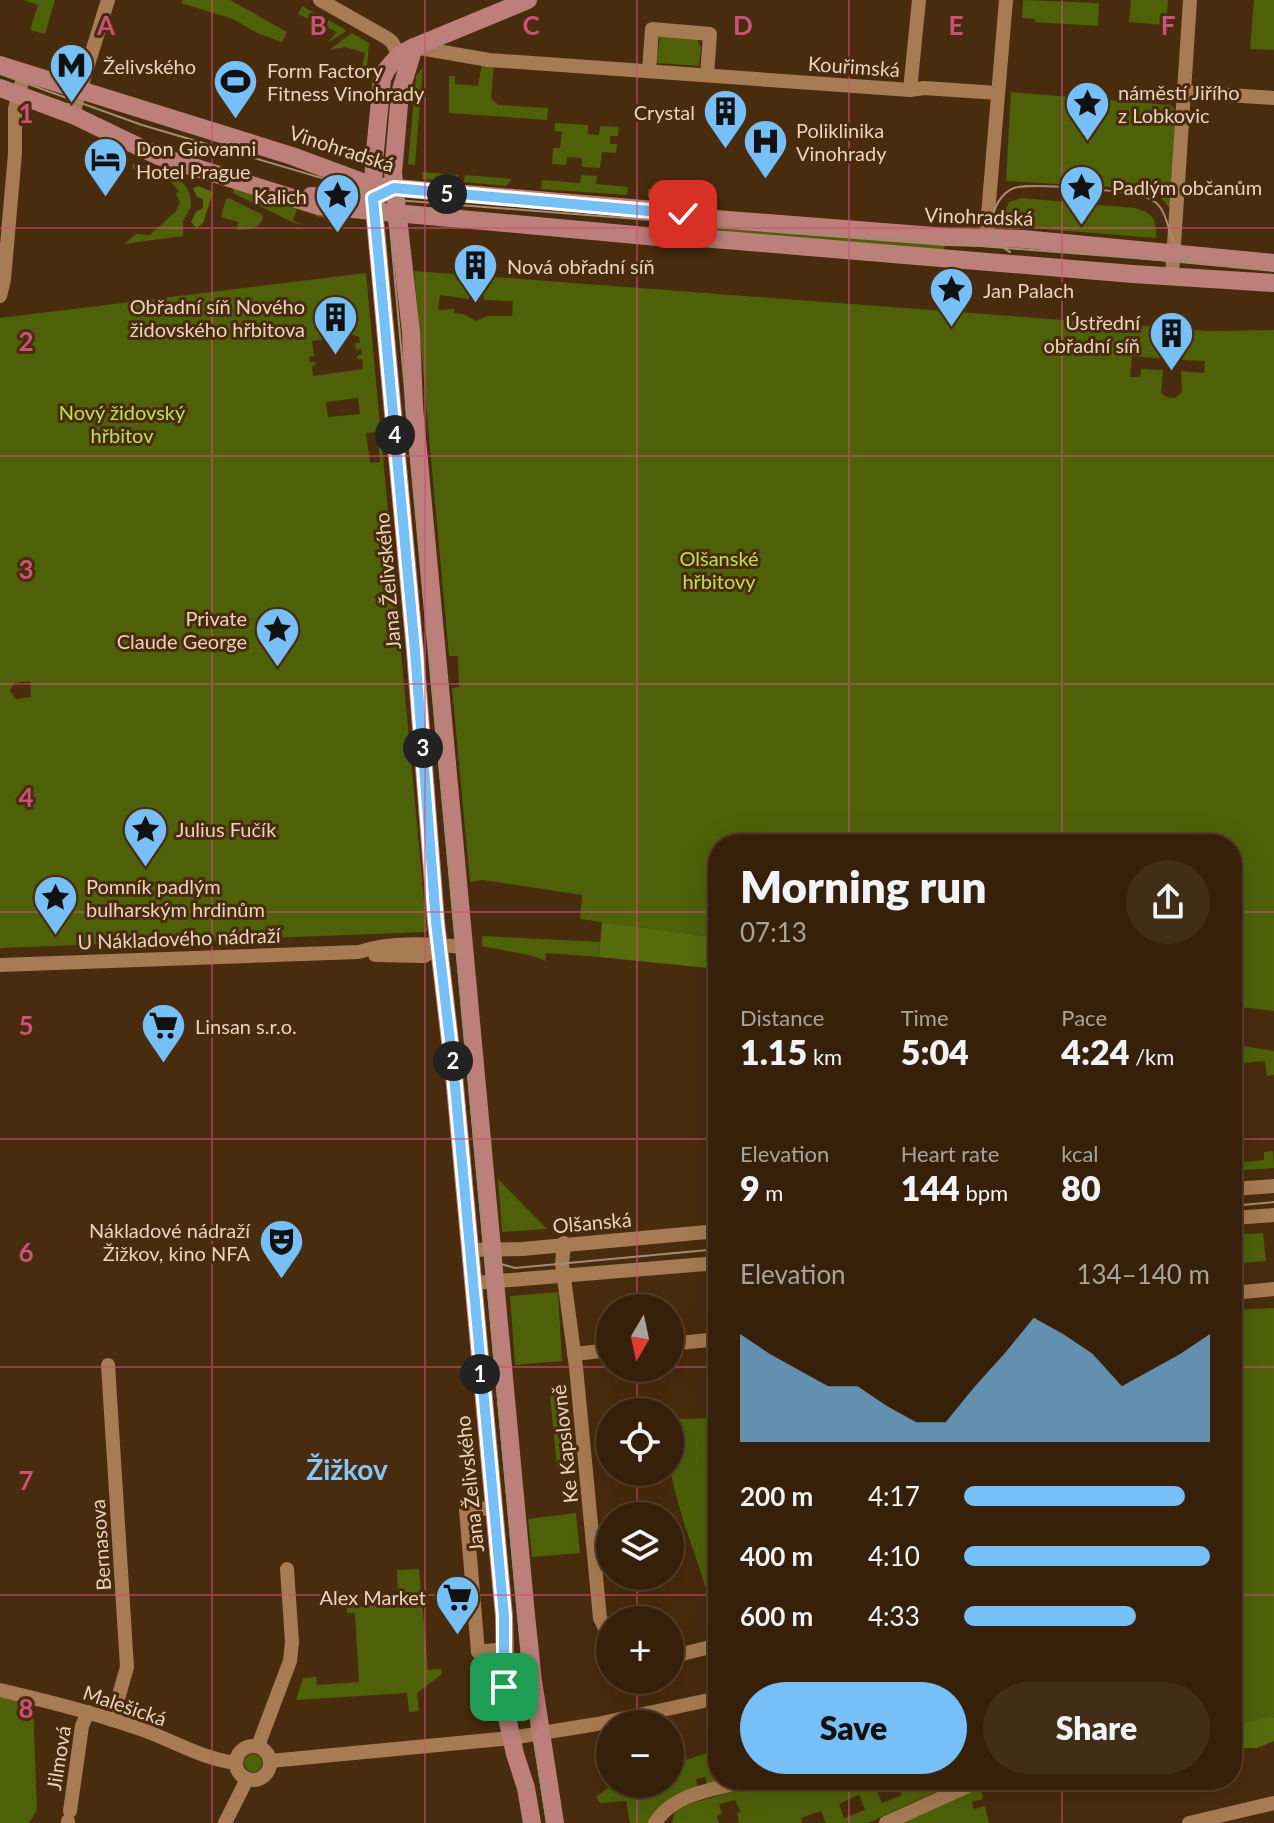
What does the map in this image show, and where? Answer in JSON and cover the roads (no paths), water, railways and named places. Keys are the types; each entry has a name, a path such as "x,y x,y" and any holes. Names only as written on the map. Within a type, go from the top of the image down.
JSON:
{"main road":[{"path":"528,0 406,51 394,188 411,332 414,407 530,1661 555,1823"},
{"name":"Jana Želivského","path":"406,51 387,69 380,90 373,199 439,947 474,1283 505,1649 505,1705 532,1823"},
{"name":"Vinohradská","path":"0,65 292,156 399,214 664,238 689,237 1274,283"},
{"name":"Vinohradská","path":"9,91 58,109 148,152 329,208 373,199 394,188 715,219 1173,249 1274,263"}],"street":[{"path":"15,153 25,113 75,107 108,0"},
{"path":"320,0 406,51"},
{"path":"910,90 919,0"},
{"path":"986,238 1006,0"},
{"path":"1172,275 1190,0"},
{"path":"649,71 652,29 710,34 707,75"},
{"name":"Kouřimská","path":"406,51 489,60 910,90 924,88 998,93"},
{"path":"0,296 15,153 15,109 9,91 24,73"},
{"path":"1184,92 1274,98"},
{"path":"683,214 689,237"},
{"name":"U Nákladového nádraží","path":"0,965 359,952 371,947 439,947"},
{"path":"439,947 464,947"},
{"path":"1242,1188 1274,1186"},
{"path":"1242,1217 1274,1215"},
{"name":"Olšanská","path":"470,1250 522,1249 708,1232"},
{"name":"Ke Kapslovně","path":"564,1243 562,1257 599,1606"},
{"path":"474,1283 708,1264"},
{"path":"1242,1292 1274,1289"},
{"path":"684,1343 708,1340"},
{"path":"574,1354 596,1352"},
{"name":"Bernasova","path":"108,1365 127,1667 112,1720"},
{"path":"493,1508 466,1510 469,1555 478,1652 505,1649"},
{"path":"258,1746 290,1661 292,1642 287,1569"},
{"path":"684,1654 708,1648"},
{"name":"Malešická","path":"0,1690 88,1712 209,1758 236,1763"},
{"path":"270,1761 511,1738 597,1724 708,1700"},
{"name":"Jilmová","path":"69,1818 82,1726 88,1712"},
{"path":"258,1746 266,1752 270,1761 270,1767 259,1780 247,1779 239,1773 236,1763 245,1748 258,1746"},
{"path":"225,1823 247,1779"},
{"path":"655,1823 664,1810 680,1800 715,1790"},
{"path":"886,1823 959,1790"},
{"path":"1189,1823 1274,1803"}],"tram line":[{"path":"0,74 142,125 396,200 1274,269"},
{"path":"1010,252 997,240 992,227 998,202 1014,188 1057,187 1131,194 1153,201 1161,208 1177,248 1196,262"},
{"path":"354,188 378,202 386,212 390,227 523,1670 547,1823"},
{"path":"393,240 398,226 407,217 418,211 433,209"},
{"path":"1242,1205 1274,1202"},
{"path":"482,1249 497,1263 515,1268 708,1250"}],"place":[{"name":"Želivského","path":"72,105"},
{"name":"Form Factory Fitness Vinohrady","path":"236,121"},
{"name":"náměstí Jiřího z Lobkovic","path":"1087,143"},
{"name":"Crystal","path":"726,151"},
{"name":"Poliklinika Vinohrady","path":"765,180"},
{"name":"Don Giovanni Hotel Prague","path":"105,198"},
{"name":"Padlým občanům","path":"1081,226"},
{"name":"Kalich","path":"338,235"},
{"name":"Nová obřadní síň","path":"476,305"},
{"name":"Jan Palach","path":"952,329"},
{"name":"Obřadní síň Nového židovského hřbitova","path":"336,356"},
{"name":"Ústřední obřadní síň","path":"1171,373"},
{"name":"Private Claude George","path":"278,668"},
{"name":"Julius Fučík","path":"145,868"},
{"name":"Pomník padlým bulharským hrdinům","path":"55,937"},
{"name":"Linsan s.r.o.","path":"164,1065"},
{"name":"Nákladové nádraží Žižkov, kino NFA","path":"281,1281"},
{"name":"Alex Market","path":"457,1636"}],"district":[{"name":"Žižkov","path":"347,1469"}],"park label":[{"name":"Nový židovský hřbitov","path":"122,424"},
{"name":"Olšanské hřbitovy","path":"719,570"}]}
